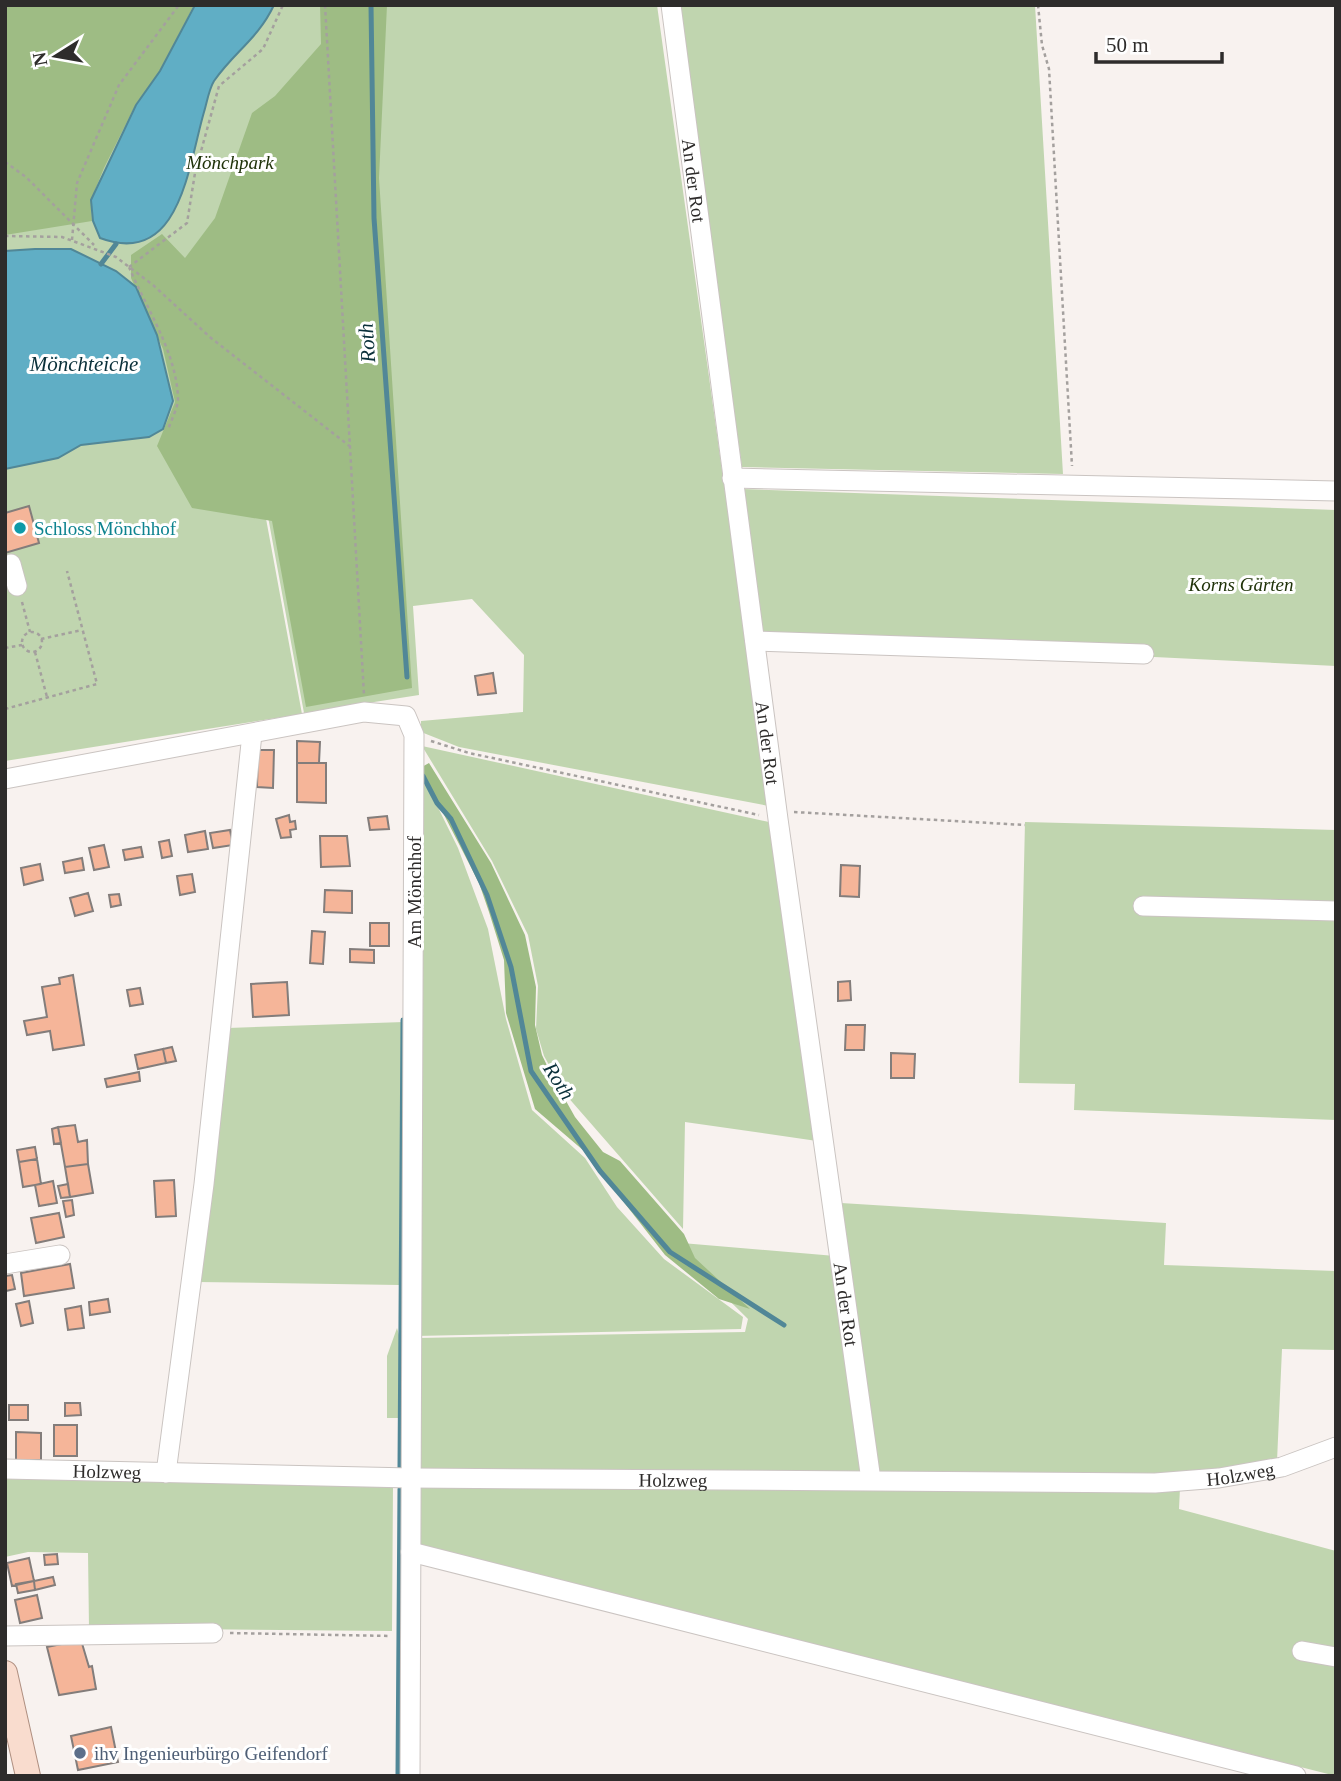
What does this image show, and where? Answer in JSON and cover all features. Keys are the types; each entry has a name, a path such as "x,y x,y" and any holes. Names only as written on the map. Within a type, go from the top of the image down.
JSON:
{"main road":[{"path":"5,1673 28,1776"}],"street":[{"name":"An der Rot","path":"671,5 732,478 872,1480"},
{"path":"732,478 1336,491"},
{"path":"11,564 17,586"},
{"path":"755,641 1144,654"},
{"path":"5,779 365,712 406,716 414,735"},
{"path":"166,1473 204,1184 253,734"},
{"name":"Am Mönchhof","path":"410,1776 414,735"},
{"path":"1143,906 1336,911"},
{"path":"5,1264 60,1255"},
{"name":"Holzweg","path":"5,1469 411,1478 1154,1483 1219,1478 1282,1467 1336,1447"},
{"path":"1282,1467 1336,1461"},
{"path":"411,1552 1296,1776"},
{"path":"5,1636 214,1633"},
{"path":"1302,1650 1336,1657"}],"path":[{"path":"72,240 77,183 119,85 179,5"},
{"path":"129,267 187,223 195,173 219,86 263,49 283,5"},
{"path":"325,5 365,712"},
{"path":"1038,5 1042,46 1049,69 1073,484"},
{"path":"5,162 96,247"},
{"path":"5,236 62,237 96,247 116,257 153,285 211,338 352,449"},
{"path":"129,267 148,305 174,374 178,401 167,430"},
{"path":"5,709 97,684 67,571"},
{"path":"17,586 30,632"},
{"path":"41,639 83,630"},
{"path":"30,632 36,633 41,639 40,647 35,652 26,650 22,645 22,638 30,632"},
{"path":"5,648 22,645"},
{"path":"35,652 47,698"},
{"path":"414,735 469,753 778,815 1025,825"},
{"path":"214,1633 390,1636"}],"green space":[{"path":"5,5 657,5 769,806 459,747 421,732 421,721 523,712 524,655 472,599 413,606 419,695 304,713 262,484 158,440 260,486 302,714 5,761 5,469 58,458 81,445 150,437 173,401 157,335 136,287 116,271 71,249 5,251"},
{"path":"5,5 194,5 160,71 136,104 104,168 91,200 92,221 5,235"},
{"name":"Mönchpark","path":"320,5 387,5 379,178 412,688 306,707 272,521 192,508 157,446 175,402 163,349 131,278 131,255 162,234 185,258 215,218 252,113 275,96 321,44"},
{"path":"676,5 1035,5 1063,474 742,467"},
{"name":"Korns Gärten","path":"742,489 1336,510 1336,666 763,638"},
{"path":"422,746 769,822 817,1141 685,1122 683,1229 566,1095 544,1056 536,1029 538,986 528,935 492,861"},
{"path":"429,763 491,863 525,935 536,987 535,1025 542,1055 575,1117 603,1152 620,1161 684,1234 695,1258 750,1309 719,1299 665,1255 584,1151 535,1109 506,1013 504,960 479,883 420,768"},
{"path":"419,769 458,848 488,929 506,1019 532,1110 585,1158 617,1207 664,1259 743,1317 741,1329 415,1336"},
{"path":"1025,822 1336,830 1336,1120 1074,1110 1075,1084 1019,1083"},
{"path":"404,1022 399,1285 198,1282 228,1028"},
{"path":"841,1203 1166,1223 1164,1265 1336,1271 1336,1350 1282,1349 1277,1461 1180,1488 1179,1509 1336,1551 1336,1776 415,1543 418,1338 745,1332 748,1319 670,1242 847,1257"},
{"path":"397,1328 405,1355 405,1418 387,1418 387,1356"},
{"path":"5,1479 393,1485 392,1631 89,1628 88,1553 28,1552 5,1557"}],"water":[{"path":"195,5 274,5 261,27 212,84 185,184 176,207 164,226 148,239 127,243 100,238 93,221 91,200 136,105 160,71"},
{"name":"Mönchteiche","path":"71,249 116,271 136,287 157,335 173,401 163,429 149,437 81,445 58,458 5,469 5,251"}],"building":[{"name":"Schloss Mönchhof","path":"29,506 39,543 5,553 5,513"},
{"path":"493,673 496,693 478,695 475,676"},
{"path":"297,741 320,742 319,763 297,763"},
{"path":"258,750 274,750 273,788 257,787"},
{"path":"297,763 326,763 326,803 297,802"},
{"path":"289,815 290,822 295,821 296,829 290,830 291,837 281,838 276,819"},
{"path":"387,816 389,829 370,830 368,818"},
{"path":"230,830 233,845 213,848 210,833"},
{"path":"205,831 208,849 188,852 185,835"},
{"path":"320,836 347,836 350,866 321,867"},
{"path":"169,840 172,856 162,858 159,842"},
{"path":"104,845 109,867 94,870 89,848"},
{"path":"141,847 143,857 125,860 123,850"},
{"path":"82,858 84,870 65,873 63,862"},
{"path":"40,864 43,880 24,885 21,868"},
{"path":"841,865 860,866 859,897 840,896"},
{"path":"192,874 195,892 180,895 177,876"},
{"path":"325,890 352,891 352,913 324,912"},
{"path":"88,893 93,911 75,916 70,898"},
{"path":"119,894 121,905 111,907 109,895"},
{"path":"370,923 389,923 389,946 370,946"},
{"path":"312,931 325,932 323,964 310,963"},
{"path":"350,949 374,950 374,963 350,962"},
{"path":"73,975 84,1045 53,1050 50,1031 27,1035 24,1021 47,1017 42,987 60,984 59,978"},
{"path":"850,981 851,1000 838,1001 838,982"},
{"path":"287,982 289,1015 253,1017 251,984"},
{"path":"140,988 143,1004 130,1006 127,990"},
{"path":"846,1025 865,1025 864,1050 845,1050"},
{"path":"172,1047 176,1061 166,1063 163,1049"},
{"path":"163,1049 166,1063 138,1069 135,1055"},
{"path":"891,1053 915,1054 914,1078 891,1078"},
{"path":"139,1072 140,1081 107,1087 105,1079"},
{"path":"75,1125 78,1142 87,1140 88,1164 65,1167 58,1127"},
{"path":"58,1127 61,1143 54,1144 52,1129"},
{"path":"35,1147 37,1159 19,1162 17,1150"},
{"path":"37,1159 41,1184 23,1187 19,1162"},
{"path":"88,1164 93,1193 70,1197 65,1167"},
{"path":"174,1180 176,1216 156,1217 154,1181"},
{"path":"53,1181 57,1203 39,1206 35,1185"},
{"path":"68,1184 70,1197 61,1198 58,1186"},
{"path":"72,1200 74,1215 66,1217 63,1201"},
{"path":"59,1213 64,1237 36,1243 31,1218"},
{"path":"70,1264 74,1288 24,1296 21,1273"},
{"path":"12,1275 15,1289 6,1291 5,1276"},
{"path":"108,1299 110,1312 90,1315 89,1302"},
{"path":"29,1301 33,1323 21,1326 16,1304"},
{"path":"81,1306 84,1328 68,1330 65,1309"},
{"path":"65,1403 80,1403 81,1415 65,1416"},
{"path":"9,1405 28,1405 28,1420 9,1420"},
{"path":"54,1425 77,1425 77,1456 54,1456"},
{"path":"16,1432 41,1433 41,1460 16,1460"},
{"path":"57,1554 58,1564 45,1565 44,1555"},
{"path":"29,1558 34,1581 12,1586 7,1563"},
{"path":"53,1577 55,1585 35,1590 34,1581"},
{"path":"34,1581 35,1590 18,1593 16,1584"},
{"path":"37,1595 42,1618 20,1623 15,1600"},
{"path":"81,1640 89,1667 92,1666 96,1689 59,1695 47,1647"},
{"path":"111,1727 118,1762 78,1770 71,1736"}],"waterway":[{"name":"Roth","path":"371,5 374,218 407,677"},
{"path":"101,264 116,244"},
{"name":"Roth","path":"423,776 437,803 451,819 487,895 511,967 531,1071 600,1171 670,1252 784,1325"},
{"path":"400,1468 403,1020"},
{"path":"398,1776 400,1489"}],"place":[{"name":"Schloss Mönchhof","path":"20,528"},
{"name":"ihv Ingenieurbürgo Geifendorf","path":"80,1753"}]}
